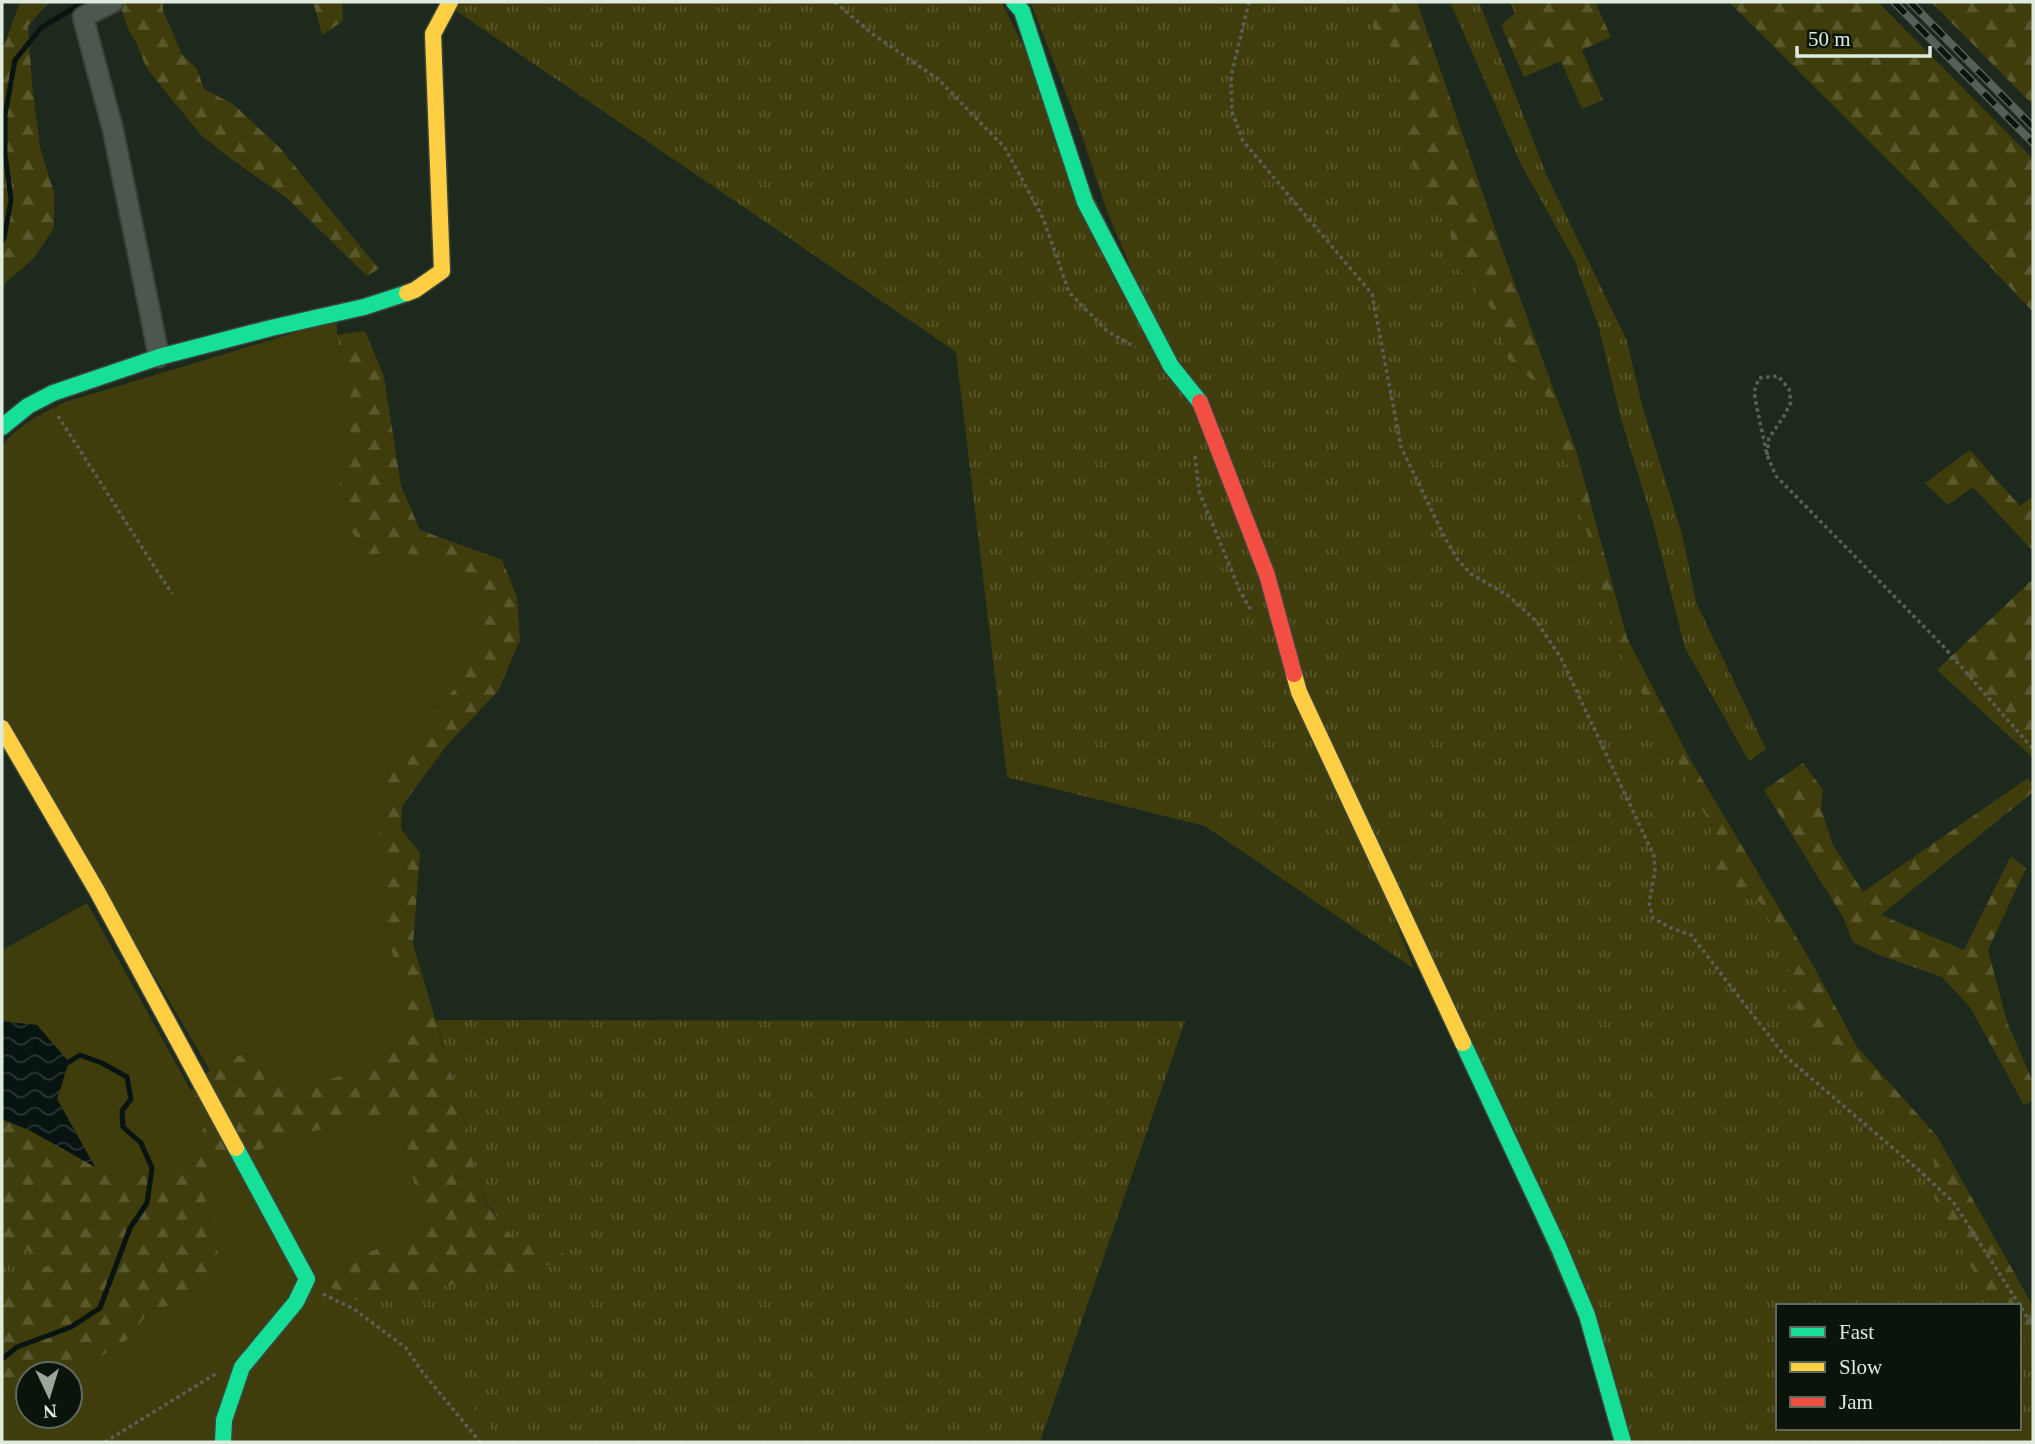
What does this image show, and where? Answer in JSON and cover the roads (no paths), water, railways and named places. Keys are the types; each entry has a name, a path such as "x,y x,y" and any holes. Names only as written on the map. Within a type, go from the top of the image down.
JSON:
{"street":[{"path":"113,2 83,17 113,130 159,357"},
{"path":"2,427 46,397 159,357 364,307 415,289 442,271 433,34 450,2"},
{"path":"1014,2 1022,10 1085,202 1171,366 1199,398 1267,575 1299,692 1559,1248 1587,1315 1623,1442"},
{"path":"2,728 97,891 306,1279 296,1302 242,1367 224,1420 223,1442"}],"water":[{"path":"2,1018 7,1022 37,1025 69,1062 57,1099 95,1167 31,1131 2,1119"}],"waterway":[{"path":"2,241 11,200 5,153 5,115 15,60 41,28 83,2"},
{"path":"2,1359 17,1347 71,1327 100,1308 130,1228 147,1203 152,1168 141,1143 123,1127 122,1111 131,1099 127,1077 80,1055 69,1062"}],"railway":[{"path":"1894,2 2033,143"},
{"path":"1910,2 2033,127"}]}
